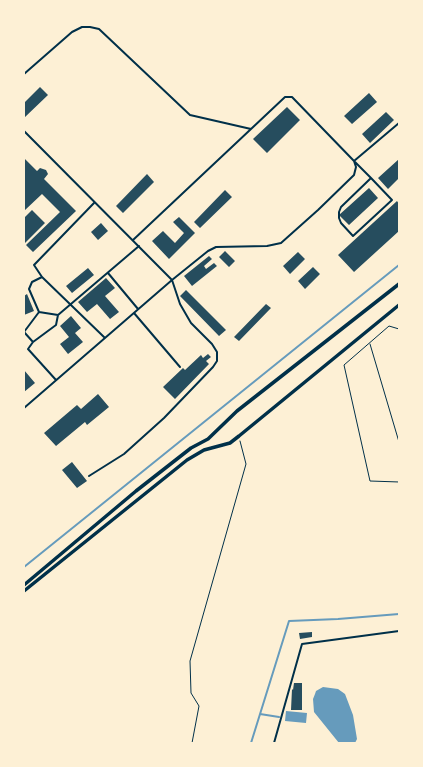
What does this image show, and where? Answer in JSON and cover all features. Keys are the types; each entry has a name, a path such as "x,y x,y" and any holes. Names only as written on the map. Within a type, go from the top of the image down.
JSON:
{"street":[{"path":"24,585 136,491 191,448 208,439 237,411 399,284"},
{"path":"24,591 187,460 204,450 230,443 399,305"}],"lane":[{"path":"24,74 72,32 82,27 99,29 190,115 251,129"},
{"path":"133,240 285,97 292,97 371,178 392,200 353,236 341,223 339,212 341,207 371,178"},
{"path":"354,161 399,123"},
{"path":"24,131 172,280 180,304 191,323 212,344 217,352 217,361 214,367 164,418 124,454 89,476"},
{"path":"24,408 138,309 208,251 216,247 267,246 281,243 354,175 356,167 354,161"},
{"path":"94,203 34,264 42,277 105,338"},
{"path":"56,380 28,348 33,342 56,325 58,315 139,246"},
{"path":"108,273 138,309"},
{"path":"39,312 29,289 32,282 42,277"},
{"path":"39,312 58,315"},
{"path":"33,342 24,332 39,312"},
{"path":"134,313 180,367"},
{"path":"274,743 302,644 399,631"}],"path":[{"path":"399,329 390,326 344,365 370,481 399,482"},
{"path":"370,343 399,442"},
{"path":"192,743 199,706 191,694 190,661 246,464 239,436"}],"water":[{"path":"323,687 338,689 345,694 353,715 357,739 355,743 339,743 314,712 313,699 316,691"},
{"path":"286,711 307,713 306,723 285,721"}],"building":[{"path":"40,87 48,95 24,118 24,103"},
{"path":"369,93 377,102 352,124 344,116"},
{"path":"287,107 300,120 267,153 253,139"},
{"path":"386,112 394,120 370,143 362,134"},
{"path":"24,158 37,171 40,168 46,170 48,174 44,179 76,211 33,252 26,245 60,212 42,194 24,211"},
{"path":"399,159 399,178 388,189 378,178"},
{"path":"147,174 154,182 123,213 116,206"},
{"path":"369,188 378,198 349,225 339,215"},
{"path":"225,190 232,197 200,228 194,222"},
{"path":"397,201 399,204 399,231 354,272 338,255"},
{"path":"32,210 45,223 24,244 24,218"},
{"path":"179,217 195,233 169,259 152,241 163,231 175,243 184,233 173,222"},
{"path":"101,223 108,231 98,240 91,232"},
{"path":"225,251 235,261 229,267 219,257"},
{"path":"298,252 305,259 290,274 283,266"},
{"path":"209,256 212,259 204,266 206,269 214,263 217,266 192,286 184,276"},
{"path":"313,267 320,274 305,289 298,281"},
{"path":"88,268 94,275 72,293 66,286"},
{"path":"106,278 115,288 105,296 119,312 110,319 97,304 87,312 78,302"},
{"path":"186,290 226,330 219,336 180,296"},
{"path":"27,294 34,311 24,315 24,296"},
{"path":"266,304 271,308 239,341 234,337"},
{"path":"71,316 81,328 75,333 83,342 68,354 60,344 69,337 60,326"},
{"path":"208,354 211,357 206,361 209,364 175,399 163,387 183,368 185,370 201,355 203,358"},
{"path":"24,370 35,383 24,392"},
{"path":"98,394 109,407 87,425 85,422 56,446 44,433 77,405 81,409"},
{"path":"72,462 87,481 77,488 62,470"},
{"path":"312,632 312,637 300,639 299,633"},
{"path":"294,683 302,683 302,710 291,710 292,689 293,690"}],"waterway":[{"path":"24,567 399,265"},
{"path":"251,743 289,621 399,614"},
{"path":"260,714 279,717"}]}
